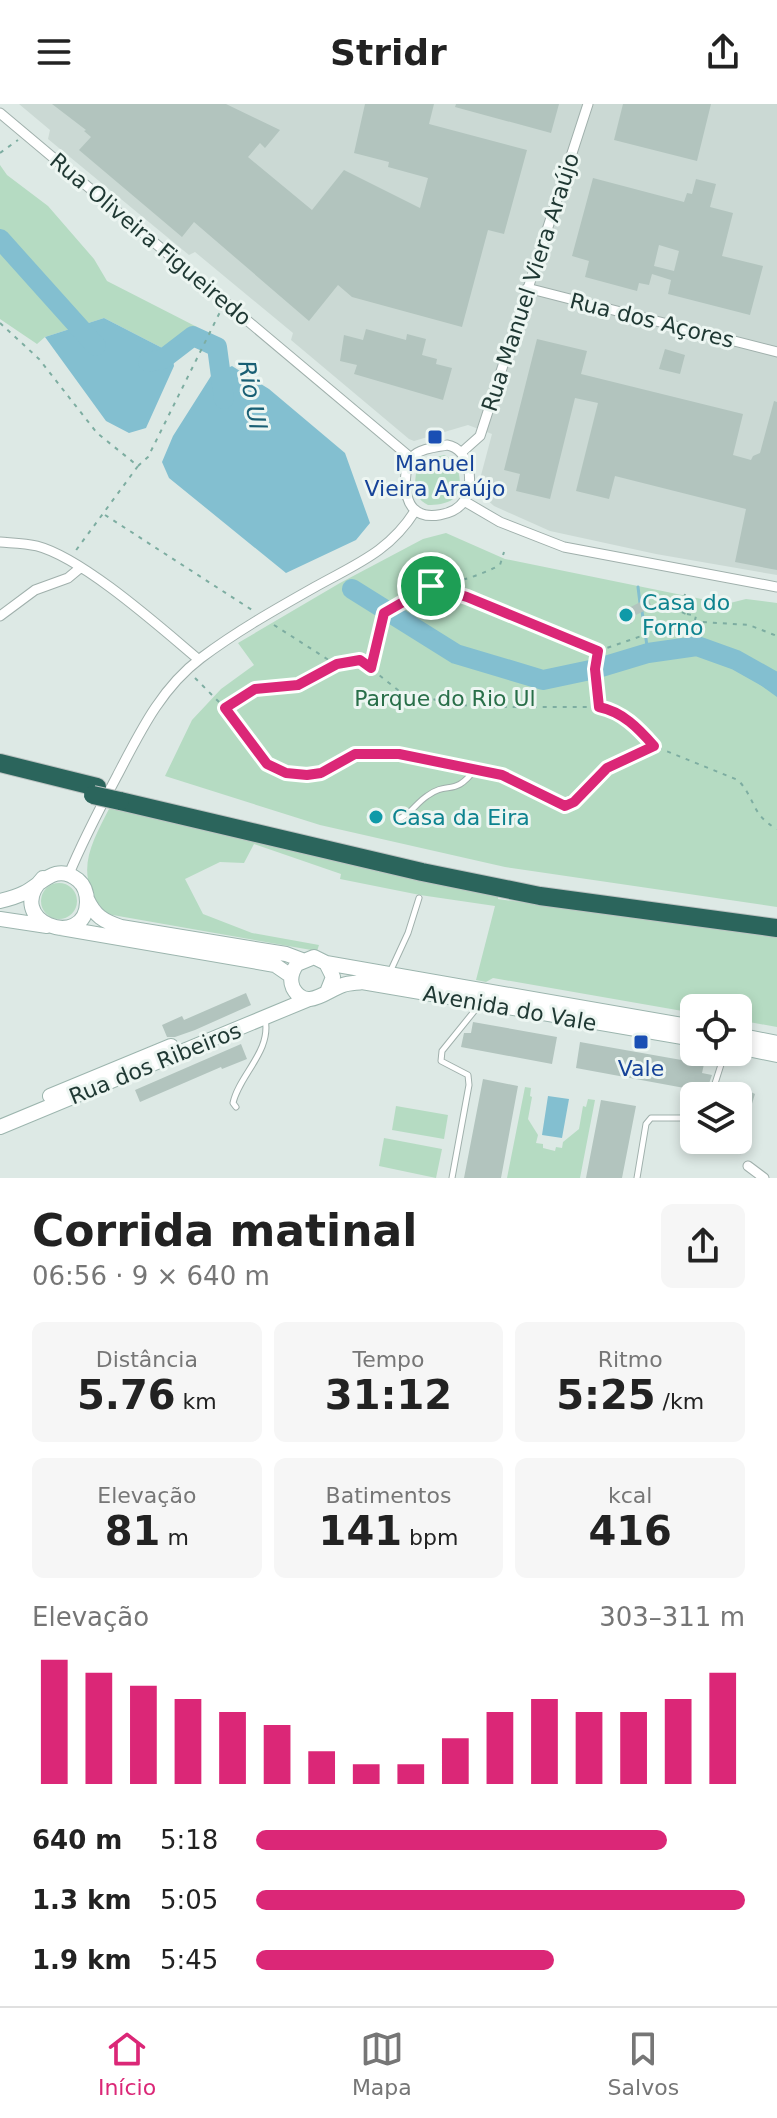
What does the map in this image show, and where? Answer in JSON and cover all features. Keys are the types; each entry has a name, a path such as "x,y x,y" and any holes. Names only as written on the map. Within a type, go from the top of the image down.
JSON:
{"highway":[{"path":"0,763 95,791"},
{"path":"0,772 542,888 777,920"},
{"path":"122,797 422,872 540,896 777,928"}],"main road":[{"path":"0,901 24,893 43,878 51,874 69,874 82,884 87,899 86,908 77,922 55,927 37,916 33,908 33,892 43,878"},
{"name":"Avenida do Vale","path":"87,899 94,913 104,921 121,927 286,954 302,960 314,957 326,963 680,1025"},
{"path":"0,919 275,965 291,979 298,993 309,999"},
{"path":"291,979 302,960"},
{"path":"326,963 333,977 327,992"},
{"name":"Rua dos Ribeiros","path":"0,1118 281,1001 291,979"},
{"name":"Avenida do Vale","path":"309,999 322,997 344,984 362,982 680,1037"},
{"name":"Rua dos Ribeiros","path":"0,1127 309,999"},
{"path":"752,1038 777,1043"},
{"path":"752,1050 777,1055"}],"street":[{"name":"Rua Manuel Viera Araújo","path":"462,452 480,436 588,104"},
{"name":"Rua Oliveira Figueiredo","path":"0,113 411,458"},
{"name":"Rua dos Açores","path":"527,288 777,352"},
{"path":"447,445 462,452 468,463 464,501 454,509 430,517 415,511 406,496 407,467 411,458 420,451 447,445"},
{"path":"464,501 500,522 564,547 777,587"},
{"path":"69,874 93,821 152,710 198,659 233,635 373,555 401,533 415,511"},
{"path":"0,542 36,546 69,560 111,589 198,659"},
{"path":"0,616 35,590 68,578 80,568"},
{"path":"748,1166 764,1178"}],"lane":[{"path":"396,820 405,817 424,797 435,791 457,788 466,783 476,768"},
{"path":"390,973 419,898"},
{"path":"452,1178 469,1085 468,1075 441,1061 442,1051 480,1003"},
{"path":"236,1107 234,1095 251,1071 268,1030 265,1018"},
{"path":"637,1178 646,1124 651,1118 680,1118"}],"path":[{"path":"0,153 25,134"},
{"path":"69,560 138,466 148,457 225,302"},
{"path":"0,323 39,359 97,433 138,466"},
{"path":"103,514 252,610"},
{"path":"371,668 384,613 431,586 461,582 486,573 500,565 504,552"},
{"path":"431,586 467,597 598,651 685,621 749,625 777,636"},
{"path":"685,594 684,601 670,601 670,607 696,616 695,621"},
{"path":"685,621 686,614"},
{"path":"274,625 336,665"},
{"path":"598,651 596,688 599,707"},
{"path":"225,708 255,689 298,685 336,665 360,660 398,690 444,702 476,707 599,707 614,710 654,746 738,780 747,789 756,813 777,829"},
{"path":"192,674 225,708 267,764 286,773 321,773 355,754 399,754 502,775 565,806 574,802 607,768 654,746"}],"shaded area":[{"path":"19,104 777,104 777,575 656,554 550,531 494,506 485,498 480,479 492,434 468,425 414,441 409,439 291,340 293,333 195,252 189,255 48,139 50,130"}],"green space":[{"path":"0,165 7,175 48,206 94,259 107,281 197,327 170,352 104,318 45,337 37,344 0,319"},
{"path":"444,455 457,468 459,488 450,501 428,505 417,494 417,468 425,460"},
{"name":"Parque do Rio Ul","path":"446,533 505,559 726,604 746,599 777,603 777,907 505,867 320,825 165,776 192,720 221,689 254,665 238,643 423,539"},
{"path":"110,807 498,895 498,899 777,937 777,1027 752,1023 752,994 680,994 680,1011 493,978 486,982 476,980 495,906 340,879 341,874 254,844 244,863 220,862 185,879 203,914 252,933 319,945 317,951 107,914 96,900 87,874 96,835"},
{"path":"59,883 72,888 77,901 72,914 59,919 46,914 41,901 46,888"},
{"path":"525,1087 531,1088 528,1119 538,1135 536,1143 555,1151 556,1147 562,1148 563,1142 579,1129 583,1106 586,1107 588,1099 595,1100 580,1178 507,1178"},
{"path":"396,1106 448,1115 444,1139 392,1130"},
{"path":"384,1138 442,1149 436,1178 379,1166"}],"water":[{"path":"104,318 172,353 174,366 146,428 129,433 106,421 45,337"},
{"path":"232,366 269,389 345,453 370,523 356,540 286,573 169,478 162,462 173,436 211,376"},
{"path":"736,660 755,662 777,672 777,697 737,668"},
{"path":"548,1096 569,1099 562,1138 542,1135"}],"building":[{"path":"52,104 226,104 280,130 265,148 260,143 248,157 312,210 344,170 420,208 428,178 388,167 389,162 354,153 365,104 434,104 429,124 527,150 504,234 488,230 462,327 352,297 338,285 309,321 194,222 182,237 79,150 91,137"},
{"path":"456,104 559,104 551,133 455,107"},
{"path":"623,104 711,104 697,161 614,140"},
{"path":"593,178 684,202 687,193 692,194 696,179 716,184 710,207 733,213 722,256 763,266 750,315 668,294 671,280 652,274 649,285 639,283 637,291 585,277 589,261 572,256","holes":["659,245 679,251 674,271 654,266"]},
{"path":"366,329 406,340 407,334 426,339 422,355 437,359 436,364 452,368 443,400 354,374 357,365 340,361 344,335 363,340"},
{"path":"537,339 587,351 581,374 743,414 733,455 751,460 760,453 774,401 777,402 777,570 735,562 746,509 615,476 609,499 576,491 598,403 575,398 550,499 516,491 520,474 504,470"},
{"path":"665,349 685,355 680,374 659,369"},
{"path":"648,598 652,607 636,615 631,624 616,615 620,607 625,610"},
{"path":"246,993 251,1005 195,1030 167,1037 162,1025 182,1016 184,1020"},
{"path":"473,1022 557,1037 552,1064 461,1047 464,1033 471,1033"},
{"path":"580,1042 680,1060 680,1066 704,1066 702,1073 712,1075 710,1082 680,1082 680,1087 576,1068"},
{"path":"241,1044 247,1059 140,1102 135,1090"},
{"path":"483,1079 518,1086 501,1178 464,1178"},
{"path":"601,1100 636,1106 622,1178 586,1178"}],"waterway":[{"name":"Rio Ul","path":"0,239 96,346"},
{"name":"Rio Ul","path":"148,362 163,359 193,336 217,347 224,399"},
{"path":"638,587 640,603"},
{"name":"Rio Ul","path":"352,589 456,654 543,680 648,653 697,646 736,660 777,683"},
{"path":"642,611 648,653"}],"place":[{"name":"Manuel Vieira Araújo","path":"435,437"},
{"name":"Casa do Forno","path":"626,615"},
{"name":"Casa da Eira","path":"376,817"},
{"name":"Vale","path":"641,1042"}],"route":[{"path":"431,586 467,597 598,651 595,669 599,707 614,710 623,716 654,746 607,768 574,802 565,806 502,775 399,754 355,754 321,773 307,775 286,773 267,764 225,708 255,689 298,685 337,664 360,660 371,668 384,613 431,586"}]}
